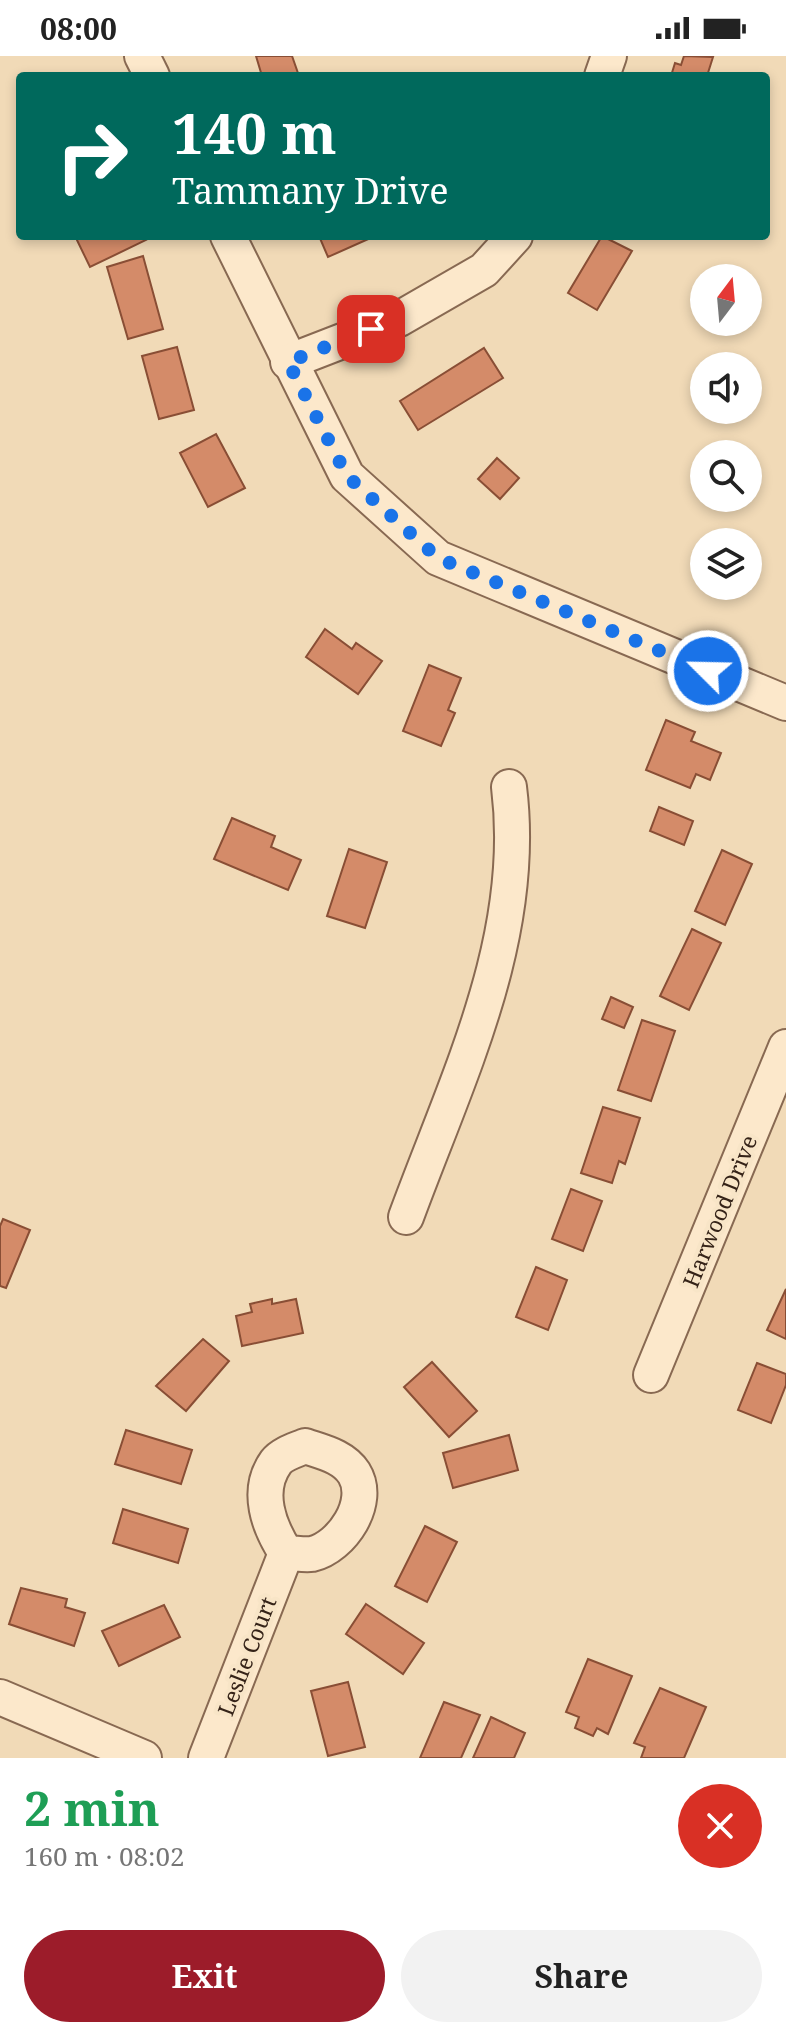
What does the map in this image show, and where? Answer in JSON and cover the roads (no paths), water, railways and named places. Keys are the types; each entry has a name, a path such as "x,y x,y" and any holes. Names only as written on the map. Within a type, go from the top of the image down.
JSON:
{"street":[{"path":"230,240 347,476 438,558 786,703"},
{"path":"288,362 399,319 484,270 511,240"},
{"path":"406,1217 497,968 513,883 514,830 509,787"},
{"name":"Harwood Drive","path":"651,1375 786,1047"},
{"name":"Leslie Court","path":"206,1758 286,1553"},
{"path":"0,1697 144,1758"}]}
